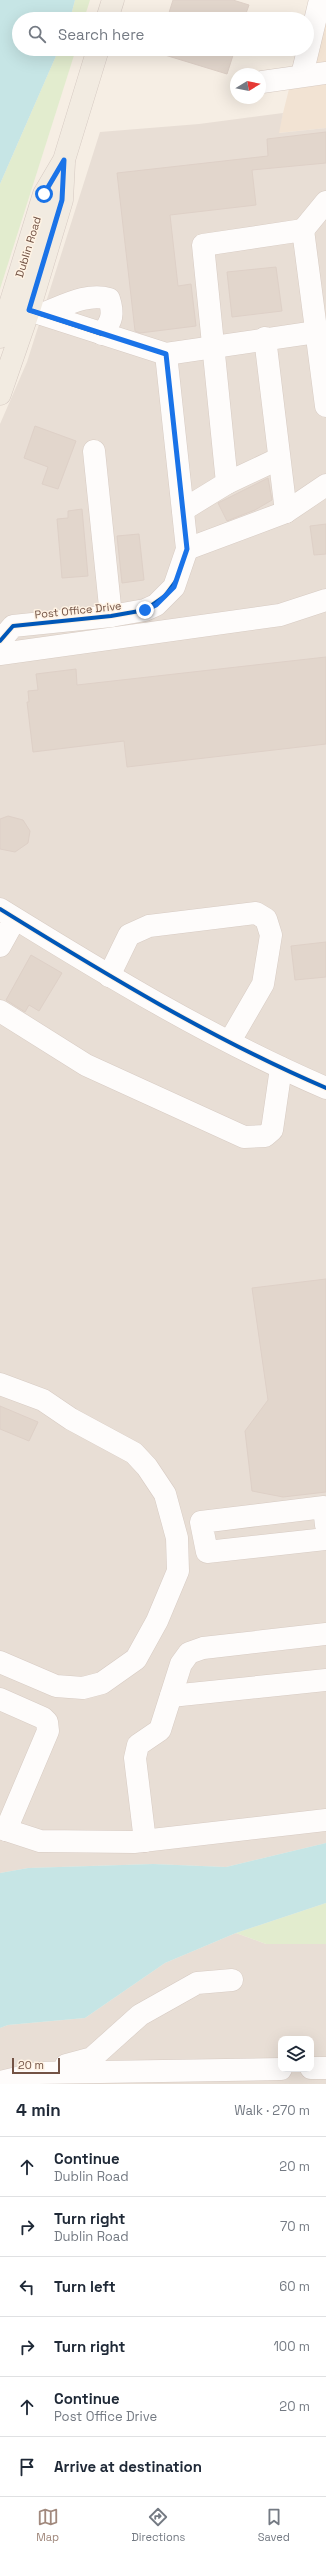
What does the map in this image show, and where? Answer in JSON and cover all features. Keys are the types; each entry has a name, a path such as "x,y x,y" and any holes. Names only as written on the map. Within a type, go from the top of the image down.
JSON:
{"main road":[{"path":"109,12 113,0"},
{"name":"Dublin Road","path":"0,337 44,194 64,160 96,56"},
{"name":"Dublin Road","path":"0,394 35,312 62,200 64,160"}],"street":[{"path":"314,25 320,0"},
{"path":"302,75 307,56"},
{"path":"266,81 302,75 326,73"},
{"path":"227,483 202,245 303,230 326,202"},
{"path":"303,230 326,406"},
{"path":"35,312 89,297 99,296 109,299 113,310 111,323 102,334"},
{"path":"35,312 166,354 265,338 316,332"},
{"path":"265,338 278,459 286,512"},
{"path":"166,354 187,549 286,512 326,485"},
{"path":"94,451 111,616"},
{"path":"183,510 227,483 278,459"},
{"name":"Post Office Drive","path":"0,641 13,626 111,616 145,610 156,605 174,587 187,549"},
{"path":"0,654 280,615 326,600"},
{"path":"109,976 129,935 149,926 256,913 266,919 271,935 263,984 230,1041"},
{"path":"0,946 8,914 109,976 281,1068 326,1088"},
{"path":"0,1011 86,1065 244,1136 265,1136 272,1130 281,1068"},
{"path":"0,1384 43,1400 71,1419 134,1453 147,1467 165,1494 177,1538 178,1570 157,1621 136,1659 102,1683 83,1688 56,1686 0,1662"},
{"path":"207,1552 201,1522 324,1507 326,1525"},
{"path":"177,1538 207,1552"},
{"path":"178,1570 207,1552 326,1539"},
{"path":"144,1840 135,1758 138,1745 160,1730 181,1664 189,1653 203,1648 326,1634"},
{"path":"171,1696 326,1680"},
{"path":"0,1699 43,1718 47,1722 48,1731 3,1829 40,1841 144,1840 326,1820"},
{"path":"0,2082 92,2058 140,2015 197,1983 232,1980"},
{"path":"314,2068 326,2068"},
{"path":"38,2073 278,2069"}],"shaded area":[{"path":"326,0 326,128 278,133 297,56 314,56 314,22"},
{"path":"283,113 279,133 326,128 326,1843 226,1867 153,1864 28,1868 0,1873 0,424 27,362 100,132 199,124"},
{"path":"236,1933 266,1944 326,1944 326,2084 0,2084 0,2028 8,2025 85,2018 165,1963"}],"green space":[{"path":"75,0 90,0 86,12 72,12"},
{"path":"56,56 74,56 0,289 0,184"},
{"path":"326,1903 326,1944 266,1944 236,1933"}],"water":[{"path":"0,0 75,0 72,12 12,12 12,56 56,56 0,184"},
{"path":"326,1843 326,1903 236,1933 165,1963 85,2018 8,2025 0,2028 0,1873 28,1868 153,1864 226,1867"}],"building":[{"path":"173,0 233,0 249,5 246,12 169,12"},
{"path":"168,56 233,56 227,74"},
{"path":"326,132 326,163 252,170 256,205 170,215 178,286 191,284 196,326 140,333 135,331 117,173 268,156 267,139"},
{"path":"276,267 282,311 232,317 227,272"},
{"path":"35,426 76,441 58,489 42,484 48,467 24,458"},
{"path":"268,478 272,500 255,510 227,521 218,503"},
{"path":"82,509 88,576 62,578 57,519 68,518 68,511"},
{"path":"326,524 326,554 314,555 310,526"},
{"path":"139,534 144,580 122,583 117,536"},
{"path":"326,657 326,744 127,767 124,741 33,752 27,702 29,702 28,691 38,690 36,674 76,669 77,685"},
{"path":"8,816 23,820 30,831 28,843 15,852 0,849 0,819"},
{"path":"326,942 326,977 295,980 291,946"},
{"path":"31,955 62,973 39,1011 29,1005 25,1012 6,1000"},
{"path":"326,1279 326,1492 283,1497 252,1491 245,1431 268,1400 252,1288"},
{"path":"0,1406 38,1422 29,1441 0,1429"}],"cycle path":[{"path":"29,310 102,334"},
{"path":"0,641 13,626 111,616 145,610 165,596 176,581"},
{"path":"0,909 79,958 200,1027 284,1069 326,1088"}],"route":[{"path":"44,194 64,160 62,200 29,310 166,354 187,549 174,587 156,605 145,610"}]}
